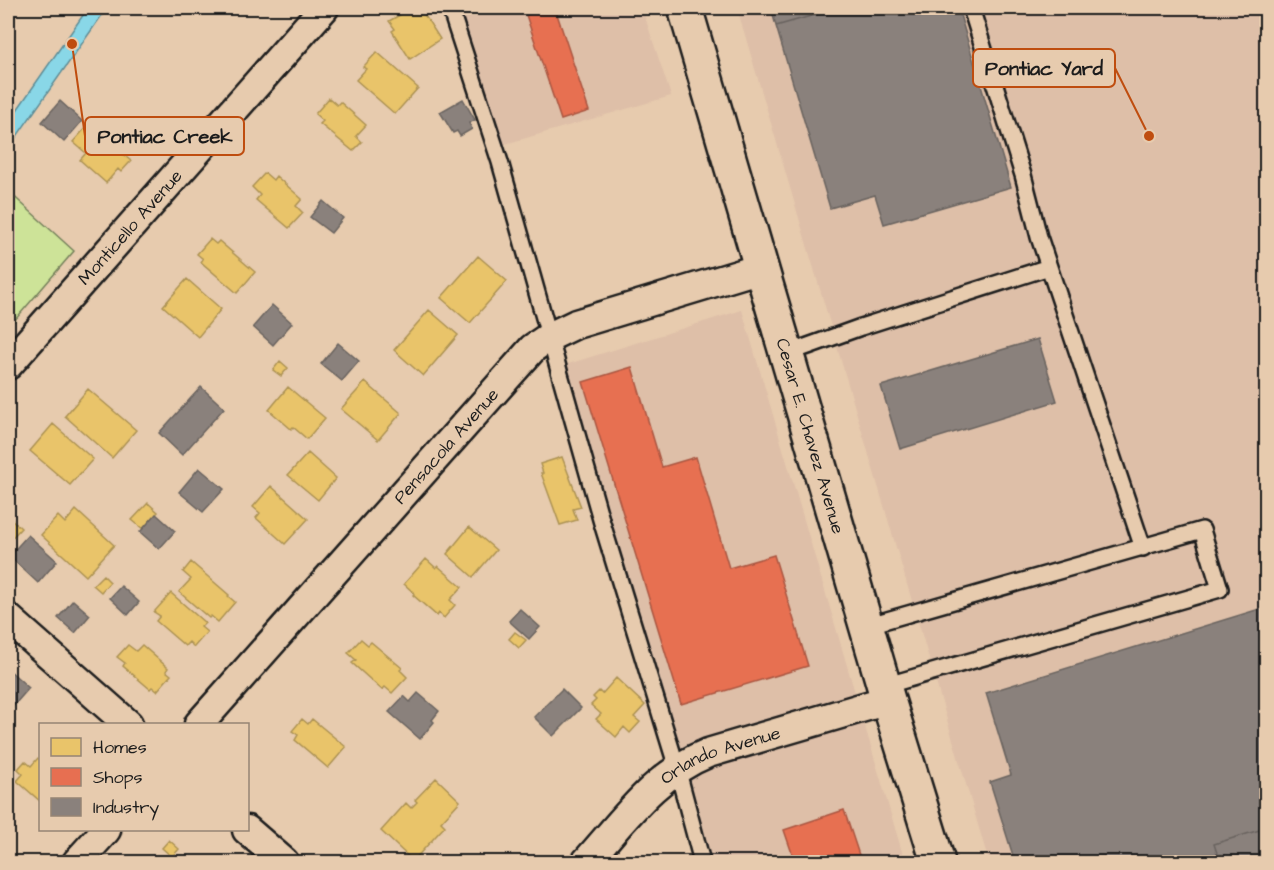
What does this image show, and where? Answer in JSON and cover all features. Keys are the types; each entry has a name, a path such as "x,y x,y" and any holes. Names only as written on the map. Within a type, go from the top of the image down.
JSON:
{"main road":[{"name":"Cesar E. Chavez Avenue","path":"685,8 866,626 938,862"}],"street":[{"name":"Monticello Avenue","path":"8,365 324,8"},
{"name":"Pensacola Avenue","path":"200,723 520,362 549,337 576,324 761,268"},
{"path":"8,618 127,723"},
{"name":"Orlando Avenue","path":"586,862 651,790 676,768 708,753 886,693"},
{"path":"77,862 105,831"},
{"path":"248,831 284,862"}],"lane":[{"path":"450,8 500,162 602,523 702,862"},
{"path":"971,8 1020,164 1049,267 1143,548"},
{"path":"786,354 861,327 1049,267"},
{"path":"866,626 1202,530 1220,590 886,693"}],"shaded area":[{"path":"444,8 642,8 671,96 488,149"},
{"path":"737,8 1266,8 1266,862 989,862"},
{"path":"742,310 905,862 700,862 552,369"}],"green space":[{"path":"8,191 74,251 8,328"}],"water":[{"path":"88,8 107,8 8,149 8,123"}],"building: Homes":[{"path":"412,8 420,8 440,39 410,59 392,31 395,29 389,21"},
{"path":"377,52 418,88 395,114 356,80 366,69 363,67"},
{"path":"329,98 337,105 340,102 366,125 356,136 362,142 353,151 320,124 323,121 315,114"},
{"path":"88,125 131,161 121,172 118,169 106,183 80,160 86,153 73,142"},
{"path":"265,173 273,180 276,176 302,199 296,206 303,213 289,228 256,200 260,195 252,187"},
{"path":"210,239 216,244 219,241 255,272 237,293 201,262 203,259 197,254"},
{"path":"478,256 507,281 470,323 441,298"},
{"path":"187,279 221,309 198,337 163,306"},
{"path":"429,310 458,335 423,376 394,350"},
{"path":"280,361 288,368 281,376 273,370"},
{"path":"365,382 401,413 378,440 341,409"},
{"path":"288,387 325,418 307,439 269,410"},
{"path":"88,389 136,430 112,458 65,416"},
{"path":"53,424 93,459 70,485 30,451"},
{"path":"308,453 336,478 318,500 288,475"},
{"path":"562,457 581,507 573,509 577,520 560,525 541,473 543,473 540,464"},
{"path":"271,486 308,519 285,544 256,518 260,513 253,507"},
{"path":"148,503 158,512 143,529 132,520"},
{"path":"76,510 114,545 86,576 41,535 58,516 65,523"},
{"path":"8,516 21,528 8,542"},
{"path":"469,527 496,550 473,577 447,554"},
{"path":"426,559 436,568 438,566 462,587 450,600 455,605 444,618 439,613 437,616 404,584"},
{"path":"191,562 235,602 218,622 211,616 209,618 179,592 191,579 183,572"},
{"path":"103,575 110,582 101,592 93,585"},
{"path":"171,593 205,623 201,627 207,632 194,647 189,642 185,646 156,621 160,616 154,612"},
{"path":"515,632 526,640 519,648 509,639"},
{"path":"361,639 368,645 371,642 402,668 400,670 407,677 392,693 385,687 382,690 352,663 356,660 348,653"},
{"path":"128,645 136,651 142,645 168,668 166,671 171,675 157,691 152,687 150,689 123,666 125,663 117,657"},
{"path":"616,678 645,705 634,717 640,722 630,733 624,727 616,737 596,719 601,714 591,705 596,700 593,697 599,691 602,694"},
{"path":"302,719 308,724 312,719 346,747 328,768 295,740 298,735 292,731"},
{"path":"39,759 39,800 17,781 23,774 18,769 25,761 31,766"},
{"path":"436,778 460,801 441,822 445,826 413,861 381,831 406,803 411,808 417,802 415,800"},
{"path":"169,840 179,849 172,857 162,848"}],"building: Shops":[{"path":"555,8 589,111 561,120 526,15"},
{"path":"632,367 662,467 696,457 729,568 774,555 808,666 681,704 583,382"},
{"path":"844,810 860,858 848,862 795,862 784,830"}],"building: Industry":[{"path":"771,8 839,8 776,26"},
{"path":"839,8 958,8 1011,187 884,224 875,195 830,208 776,26"},
{"path":"463,99 475,120 469,123 472,129 460,136 457,131 453,133 440,112"},
{"path":"60,101 82,121 64,142 42,122"},
{"path":"323,201 343,218 331,233 310,217"},
{"path":"272,305 292,323 273,345 253,327"},
{"path":"1038,339 1057,401 900,449 881,386"},
{"path":"338,343 359,361 342,381 321,364"},
{"path":"201,387 224,408 182,455 159,433"},
{"path":"199,468 224,489 203,512 179,492"},
{"path":"156,514 175,531 159,549 140,532"},
{"path":"28,535 57,561 38,583 9,556"},
{"path":"121,586 139,602 128,615 110,598"},
{"path":"73,600 90,615 75,633 58,618"},
{"path":"1266,607 1266,828 1214,844 1220,862 1015,862 990,782 1011,775 986,693"},
{"path":"520,609 540,627 529,639 509,621"},
{"path":"8,669 29,688 9,711 8,710"},
{"path":"562,689 581,708 553,736 534,717"},
{"path":"418,693 439,711 432,720 434,722 420,739 389,712 404,696 410,702"},
{"path":"1266,828 1266,862 1220,862 1214,844"}],"place":[{"name":"Pontiac Creek","path":"72,44"},
{"name":"Pontiac Yard","path":"1149,136"}]}
